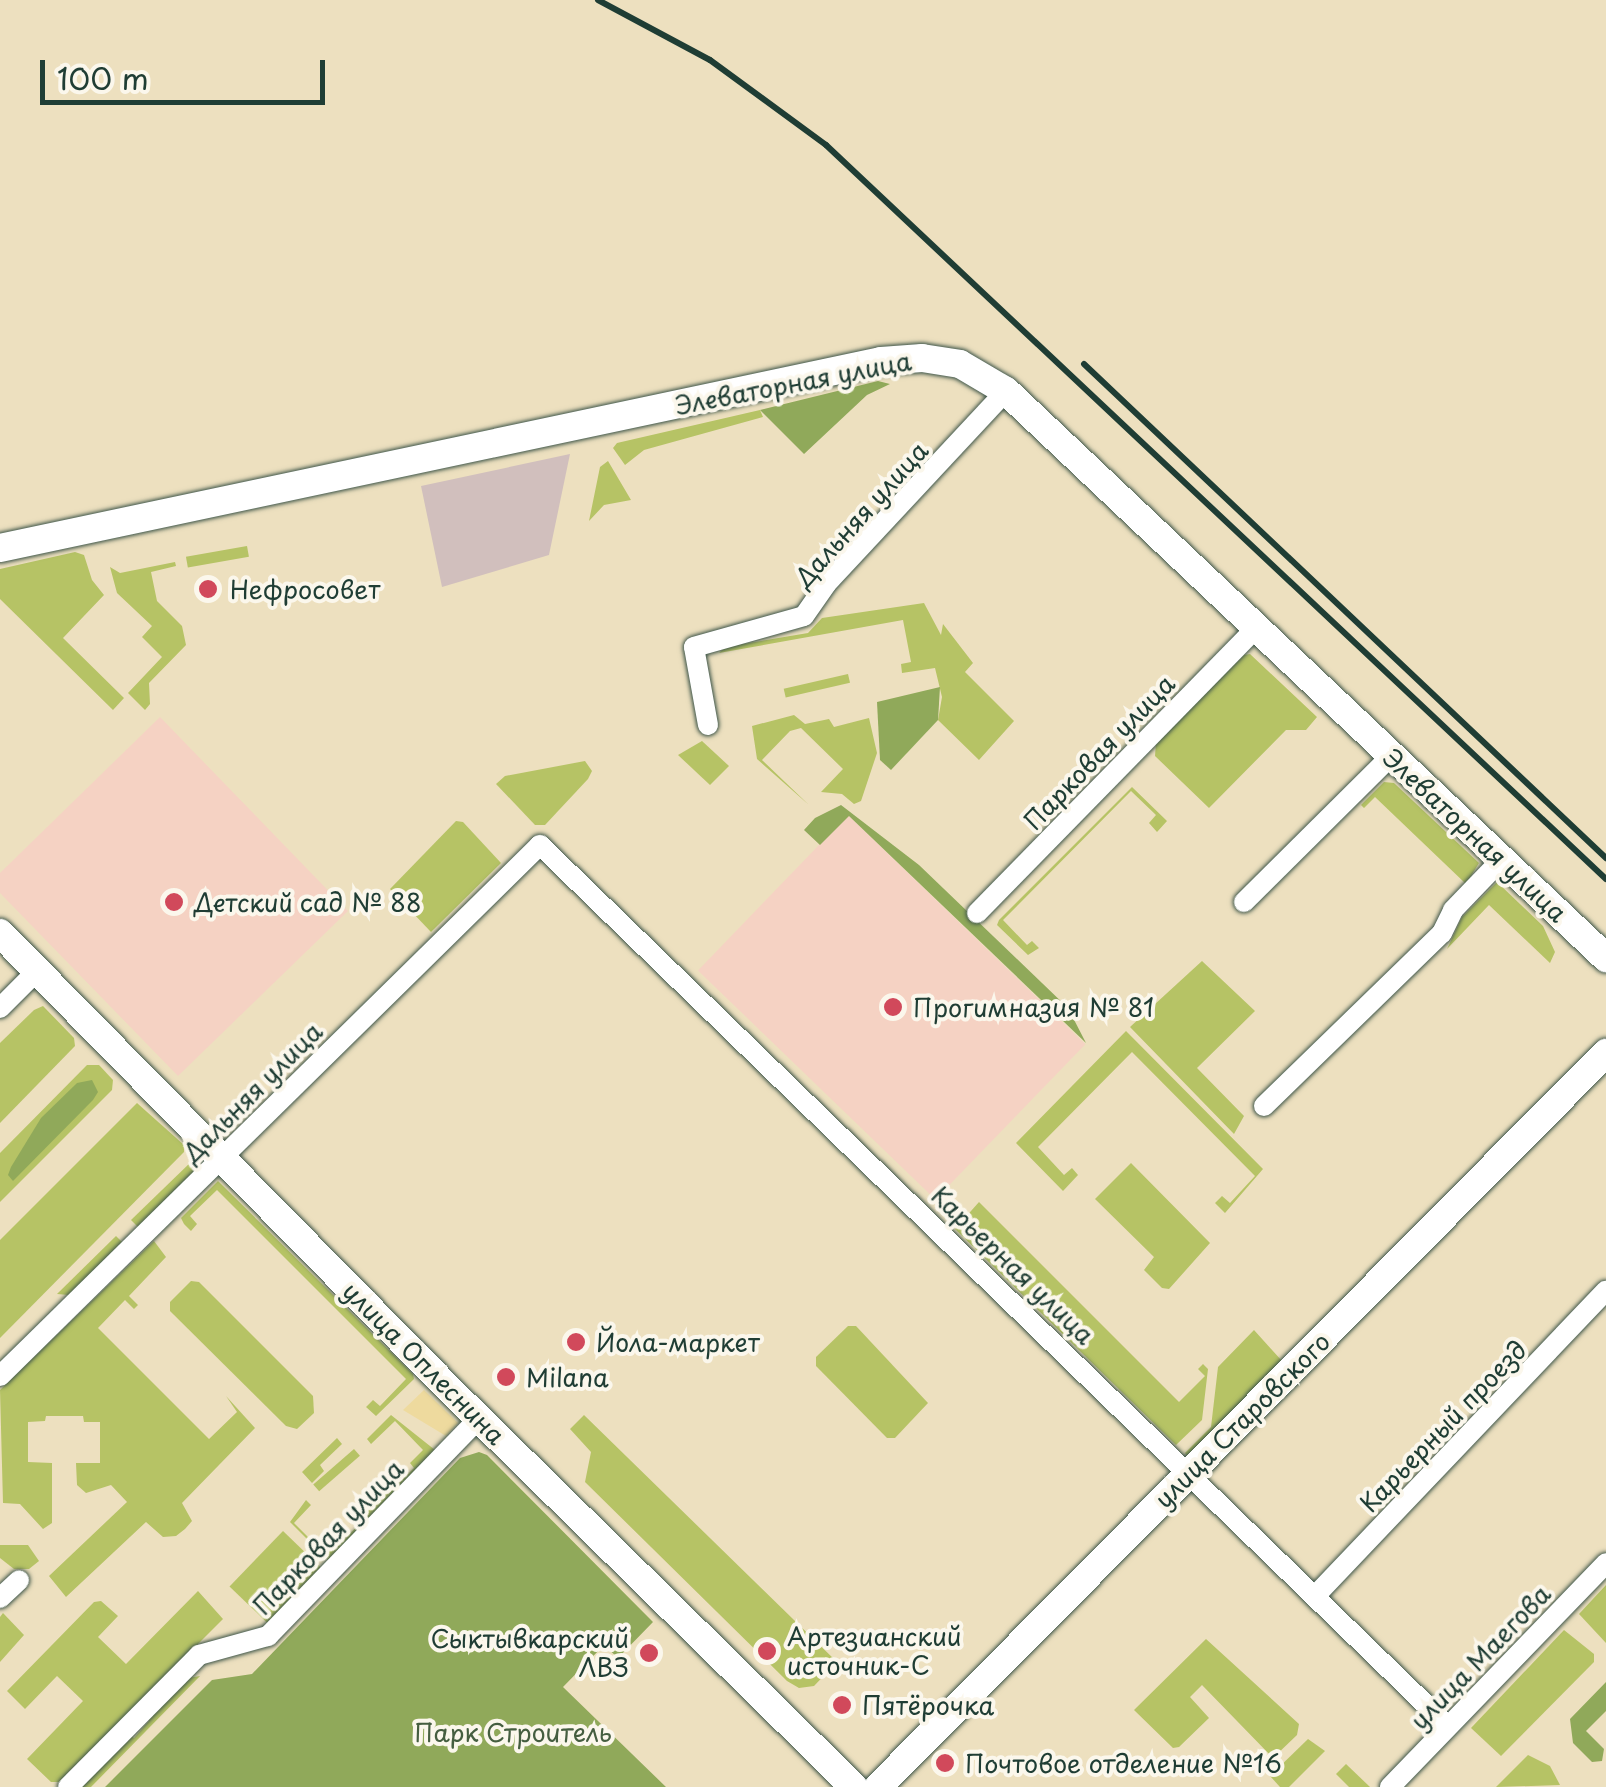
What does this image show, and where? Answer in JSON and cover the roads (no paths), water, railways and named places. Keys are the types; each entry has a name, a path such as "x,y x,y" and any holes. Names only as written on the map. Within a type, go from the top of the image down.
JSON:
{"street":[{"name":"Элеваторная улица","path":"0,548 881,362 928,358 960,364 1006,391 1606,958"},
{"name":"Дальняя улица","path":"708,726 694,647 804,616 826,584 1006,391"},
{"name":"Парковая улица","path":"978,912 1257,627"},
{"path":"1244,902 1391,756"},
{"name":"Дальняя улица","path":"0,1376 540,845"},
{"name":"Карьерная улица","path":"540,845 1448,1726"},
{"path":"1264,1106 1442,932 1454,910 1502,860"},
{"name":"улица Оплеснина","path":"0,932 220,1159 854,1787"},
{"path":"0,1008 36,972"},
{"name":"улица Старовского","path":"878,1787 1606,1052"},
{"name":"Карьерный проезд","path":"1316,1595 1606,1291"},
{"name":"Парковая улица","path":"68,1787 199,1654 268,1636 479,1418"},
{"name":"улица Маегова","path":"1390,1787 1606,1563"},
{"path":"0,1598 19,1580"}],"railway":[{"path":"598,0 710,60 826,145 1606,879"},
{"path":"1084,364 1606,858"}],"place":[{"name":"Нефросовет","path":"208,589"},
{"name":"Детский сад № 88","path":"174,902"},
{"name":"Прогимназия № 81","path":"893,1007"},
{"name":"Йола-маркет","path":"576,1342"},
{"name":"Milana","path":"506,1377"},
{"name":"Артезианский источник-С","path":"767,1651"},
{"name":"Сыктывкарский ЛВЗ","path":"649,1653"},
{"name":"Пятёрочка","path":"842,1705"},
{"name":"Почтовое отделение №16","path":"945,1763"}],"park label":[{"name":"Парк Строитель","path":"513,1732"}]}
